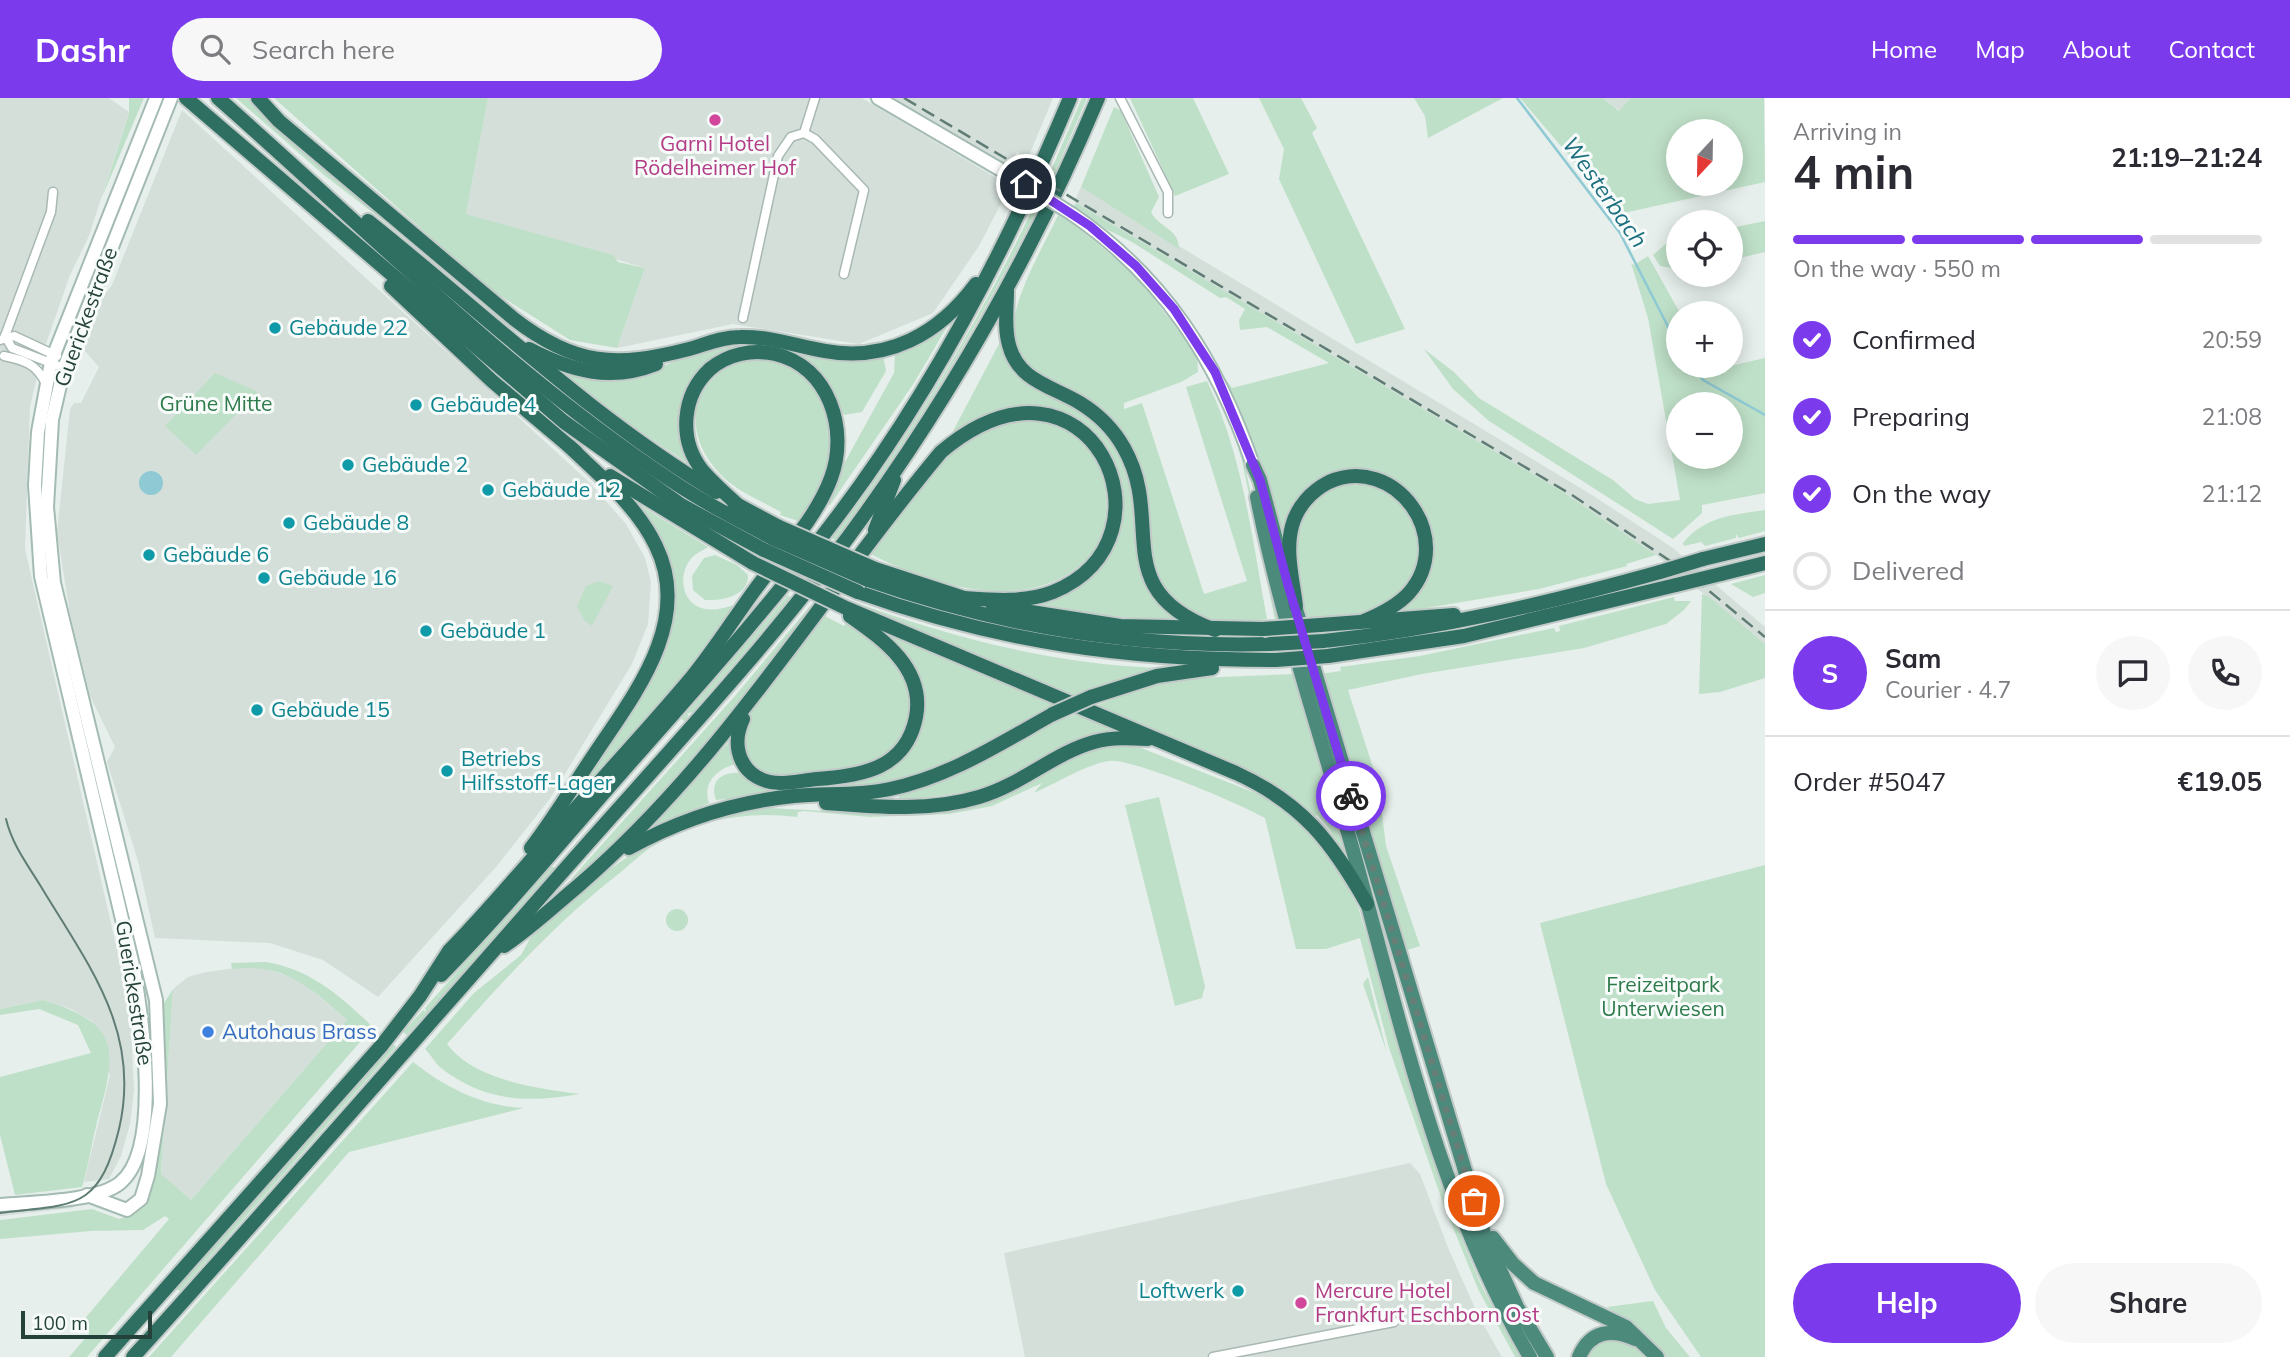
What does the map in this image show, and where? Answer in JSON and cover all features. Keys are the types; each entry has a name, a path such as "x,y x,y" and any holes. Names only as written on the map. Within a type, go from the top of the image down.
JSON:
{"highway":[{"path":"187,98 329,222 594,445 681,505 969,611 1070,633 1172,644 1324,641 1419,630 1501,613 1765,544"},
{"path":"218,98 526,371 607,436 677,485 858,592 955,624 1055,645 1162,658 1276,660"},
{"path":"258,98 279,121 503,310 549,344 570,354 606,362 634,361 738,337 761,337 848,354 904,345 934,328 957,307 1004,242"},
{"path":"420,996 474,941 739,638 839,515 948,349 1004,242 1070,98"},
{"path":"132,1357 749,660 848,538 899,466 965,363 1048,211 1098,98"},
{"path":"302,172 372,224 625,433 740,507"},
{"path":"105,1357 382,1045 420,996 449,951 559,807 636,692 663,632 666,594 658,549 635,512 569,446 464,356 360,256 329,222"},
{"path":"1007,286 1007,337 1017,363 1029,377 1090,409 1118,438 1135,474 1143,551 1153,585 1175,610 1215,630"},
{"path":"502,332 555,362 594,373 618,374 643,369 689,349"},
{"path":"449,951 692,677 821,500 835,464 838,434 836,416 824,391 798,364 772,353 747,353 723,360 699,382 687,408 685,428 692,454 700,468 771,539"},
{"path":"488,956 526,931 609,859 684,783 750,704 941,452 980,424 1009,413 1031,412 1053,416 1082,432 1104,458 1115,491 1114,520 1101,554 1085,572 1052,593 1016,599 963,598"},
{"path":"569,446 646,501 753,563 845,610 1258,784 1309,820 1326,839 1367,904"},
{"path":"1253,465 1468,1183 1499,1271 1547,1357"},
{"path":"1253,465 1256,493 1281,607 1456,1202 1489,1281 1530,1357"},
{"path":"865,551 899,466"},
{"path":"1296,606 1289,543 1298,511 1313,492 1323,485 1346,477 1370,478 1392,486 1411,502 1423,523 1427,547 1422,570 1410,591 1392,607 1364,621"},
{"path":"609,859 660,831 698,815 733,806 793,796 871,792 908,785 963,763 1053,714 1091,697 1157,676 1328,656 1464,636 1765,563"},
{"path":"871,574 963,598 1090,623 1215,630 1263,629 1501,613"},
{"path":"750,704 738,728 738,752 747,770 768,781 852,777 878,769 893,758 905,744 915,720 914,685 894,649 845,610"},
{"path":"775,800 905,808 944,805 981,797 1011,785 1092,742 1116,738 1154,739"},
{"path":"1468,1183 1497,1246 1523,1274 1556,1295 1612,1318 1657,1357"},
{"path":"1579,1357 1587,1342 1599,1334 1614,1332 1641,1342"}],"main road":[{"name":"Guerickestraße","path":"87,1195 120,1184 132,1168 143,1120 147,1067 134,970 41,576 35,485 46,384 53,357 156,98"},
{"name":"Guerickestraße","path":"87,1195 127,1210 141,1199 148,1176 160,1104 160,1045 156,1000 143,939 76,679 50,553 47,507 52,421 64,368 171,98"},
{"path":"878,98 1072,214 1122,252 1174,309 1215,372 1236,417 1253,465"},
{"path":"0,1205 87,1195"}],"street":[{"path":"804,133 815,98"},
{"path":"1121,99 1168,192 1168,213"},
{"path":"743,318 778,156 791,138 804,133 815,139 864,190 844,274"},
{"path":"2,338 51,212 53,192"},
{"path":"2,338 14,336 53,357 64,368"},
{"path":"2,338 19,351"},
{"path":"2,357 11,351 19,351 53,357"},
{"path":"2,357 29,362 46,384"},
{"path":"1213,1357 1394,1322"}],"shaded area":[{"path":"0,98 109,98 129,112 89,236 70,275 41,358 30,407 25,549 127,993 131,1029 134,1090 130,1124 121,1156 109,1179 84,1182 110,1075 92,1021 71,1009 43,1000 0,1009"},
{"path":"488,98 862,98 1010,186 979,246 933,313 859,344 733,324 617,348 645,268 466,214"},
{"path":"893,98 1053,98 1028,158 1017,152 1010,167"},
{"path":"1603,98 1631,98 1620,111"},
{"path":"182,110 588,481 626,524 645,558 651,582 648,624 632,664 549,800 496,867 378,997 323,960 270,943 155,938 138,861 107,762 115,747 90,696 70,614 57,532 70,409 74,403 81,403 99,367 84,350 101,300 112,285"},
{"path":"1081,187 1592,495 1673,548 1765,627 1765,644 1656,555 1563,492 1074,202"},
{"path":"244,967 260,967 300,980 347,1020 191,1200 161,1175 173,989 188,977"},
{"path":"1410,1163 1420,1174 1449,1250 1479,1317 1502,1357 1025,1357 1004,1253"},
{"path":"84,1201 72,1208 0,1216 0,1210"}],"green space":[{"path":"129,98 144,98 102,197 129,113"},
{"path":"161,98 164,98 72,335 70,334"},
{"path":"236,98 250,98 283,131 585,365 542,349 510,327 412,243 324,175"},
{"path":"274,98 488,98 466,214 613,255 618,262 645,268 617,348 570,340 488,288"},
{"path":"1082,98 1087,98 1054,175 1050,173"},
{"path":"1130,98 1193,98 1229,174 1175,196"},
{"path":"1259,98 1301,98 1317,128 1312,133 1405,329 1356,344 1279,179 1284,149"},
{"path":"1414,98 1503,98 1428,138 1425,116"},
{"path":"1520,98 1603,98 1619,111 1631,98 1764,98 1765,182 1743,187 1743,119 1666,119 1666,196 1701,196 1619,214"},
{"path":"1114,107 1121,111 1159,197 1151,212 1176,237 1179,249 1081,187"},
{"path":"1036,202 1040,204 971,333 894,456 836,541 832,538 890,459 943,376 992,290"},
{"path":"1076,203 1563,492 1656,555 1626,564 1627,566 1539,589 1397,613 1427,576 1432,545 1424,512 1415,498 1391,477 1375,474 1322,480 1285,546 1243,418 1222,374 1232,388 1329,363 1267,327 1240,330 1239,320 1245,309 1226,297 1220,298 1132,242 1106,229 1074,206"},
{"path":"1058,215 1077,226 1136,276 1197,354 1198,372 1181,382 1124,403 1124,409 1142,403 1204,594 1247,581 1186,387 1207,381 1238,468 1267,619 1234,623 1213,620 1192,613 1166,591 1156,573 1150,553 1145,489 1141,468 1132,449 1121,438 1041,383 1020,361 1015,350 1014,318 1026,281"},
{"path":"1765,221 1765,252 1743,257 1743,226"},
{"path":"1666,244 1666,267 1660,266 1653,255"},
{"path":"1648,256 1673,301 1666,301 1666,378 1743,378 1743,363 1765,358 1765,493 1702,505 1702,513 1673,539 1489,421 1453,389 1424,349 1454,372 1479,398 1613,480 1635,499 1648,504 1680,500 1675,469 1743,469 1743,392 1666,392 1666,420 1648,318 1631,263 1634,265"},
{"path":"951,320 914,383 830,505 823,502 894,373 895,354"},
{"path":"1001,340 1007,354 1109,432 1131,472 1139,548 1180,621 1108,616 1022,601 1077,584 1118,527 1121,505 1118,482 1069,418 1056,412 1027,407 996,411 951,435"},
{"path":"734,342 883,355 886,371 862,412 844,415 819,376 740,349 685,402 698,470 623,420 560,371 644,374 702,350"},
{"path":"754,357 791,368 806,379 818,392 832,425 833,444 829,464 798,521 780,515 781,512 727,481 707,457 699,439 696,421 698,404 705,389 717,375 733,364"},
{"name":"Grüne Mitte","path":"215,373 258,392 196,455 165,426"},
{"path":"1225,403 1242,453 1279,619 1275,620 1242,461"},
{"path":"1033,419 1065,431 1078,440 1089,451 1103,479 1106,495 1104,527 1098,545 1085,561 1062,578 1036,587 1007,591 978,590 920,575 869,553 947,456 990,426"},
{"path":"1345,482 1380,485 1413,512 1422,557 1407,589 1380,608 1365,613 1305,618 1295,557 1295,539 1300,522 1309,507 1324,494"},
{"path":"628,498 708,547 696,554 686,567 684,590 692,602 698,607 710,609 739,603 681,686 552,826 646,685 670,591"},
{"path":"1765,510 1765,531 1739,538 1736,534 1736,538 1705,546 1701,542 1684,546 1683,543 1692,534 1710,522"},
{"path":"715,555 737,565 748,575 747,582 744,588 733,596 705,600 693,590 692,576 704,558"},
{"path":"1765,575 1765,593 1753,597 1731,584"},
{"path":"599,581 613,586 592,626 584,620 577,606 586,586"},
{"path":"1702,594 1708,596 1765,644 1765,678 1720,692 1699,694"},
{"path":"788,595 791,598 693,712 687,714 689,716 685,721 681,719"},
{"path":"1674,597 1675,601 1691,601 1666,624 1584,648 1422,674 1348,690 1378,783 1386,846 1420,946 1407,950 1320,674 1341,671 1340,667 1420,656 1554,628 1556,632 1560,631 1559,626"},
{"path":"852,601 927,627 1005,647 1084,661 1163,668 1070,699 849,605"},
{"path":"810,606 815,609 679,784 574,882 571,879 735,696"},
{"path":"823,615 844,626 846,623 870,638 891,658 909,689 911,705 908,720 892,747 865,766 830,775 769,777 745,760 744,727 756,702"},
{"path":"877,629 1056,705 945,767 881,786 716,800 715,784 719,778 732,773 754,778 841,781 841,785 848,781 873,777 893,762 905,741 920,693"},
{"path":"1309,673 1392,955 1389,956"},
{"path":"1294,674 1354,873 1333,835 1317,815 1313,818 1090,708 1147,686 1194,678"},
{"path":"1078,714 1126,734 978,790 899,802 899,794 942,782 1053,722"},
{"path":"731,740 737,764 723,769 713,777 708,789 709,803 648,831"},
{"path":"1131,744 1268,798 1305,825 1303,828 1319,846 1323,844 1358,907 1426,1135 1463,1242 1482,1287 1520,1357 1515,1357 1478,1289 1443,1203 1389,1048 1360,938 1326,949 1296,949 1265,818 1211,793 1140,767 1122,762 1100,763 1034,793 1042,783 992,806 950,814 870,817 804,811 798,812 797,817 762,815 729,818 680,832 647,850 574,911 509,976 447,1044 459,1057 474,1067 508,1081 580,1094 525,1099 491,1094 457,1079 439,1066 425,1049 474,993 521,955 533,933 589,884 630,855 688,824 769,808 903,815 942,811 996,798 1088,751 1110,745"},
{"path":"1159,797 1205,986 1202,998 1175,1006 1125,805"},
{"name":"Freizeitpark Unterwiesen","path":"1765,865 1765,1357 1701,1357 1655,1290 1606,1184 1540,923"},
{"path":"551,866 555,868 428,1012 407,1035 403,1032 423,1010 426,1012 425,1008"},
{"path":"673,909 681,909 688,916 688,924 681,931 673,931 666,924 666,916"},
{"path":"265,962 311,977 373,1027 87,1357 69,1357 89,1334 82,1322 169,1219 165,1216 143,1230 91,1231 0,1239 0,1220 92,1209 119,1219 135,1214 147,1199 163,1097 164,1003 173,989 161,1174 191,1200 347,1020 296,980 267,970 232,969 231,963"},
{"path":"1368,977 1387,1053 1363,984"},
{"path":"43,1000 86,1018 99,1029 106,1041 109,1073 82,1187 15,1195 0,1135 0,1077 91,1053 78,1025 39,1009 0,1015 0,1009"},
{"path":"393,1044 396,1047 180,1291 176,1289"},
{"path":"413,1062 464,1094 493,1103 524,1108 349,1152 171,1357 149,1357"},
{"path":"1653,1301 1666,1328 1690,1357 1667,1357 1631,1324 1607,1307"},
{"path":"1604,1338 1627,1343 1647,1357 1587,1357 1589,1350"}],"water":[{"path":"151,471 160,474 163,483 160,492 151,495 142,492 139,483 142,474"}],"waterway":[{"name":"Westerbach","path":"1517,98 1620,233 1666,323"},
{"name":"Westerbach","path":"1702,378 1765,415"}],"tram line":[{"path":"0,1213 65,1204 92,1189 103,1175 111,1156 119,1129 124,1094 123,1061 117,1030 106,1000 76,943 20,854 6,819"}],"railway":[{"path":"904,98 1572,495 1685,571 1765,637"}],"way so far":[{"path":"1351,796 1474,1201"}],"place":[{"name":"Garni Hotel Rödelheimer Hof","path":"715,120"},
{"name":"Gebäude 22","path":"275,328"},
{"name":"Gebäude 4","path":"416,405"},
{"name":"Gebäude 2","path":"348,465"},
{"name":"Gebäude 12","path":"488,490"},
{"name":"Gebäude 8","path":"289,523"},
{"name":"Gebäude 6","path":"149,555"},
{"name":"Gebäude 16","path":"264,578"},
{"name":"Gebäude 1","path":"426,631"},
{"name":"Gebäude 15","path":"257,710"},
{"name":"Betriebs Hilfsstoff-Lager","path":"447,771"},
{"name":"Autohaus Brass","path":"208,1032"},
{"name":"Loftwerk","path":"1238,1291"},
{"name":"Mercure Hotel Frankfurt Eschborn Ost","path":"1301,1303"}],"route":[{"path":"1026,184 1090,226 1136,266 1174,309 1226,392 1260,480 1288,585 1351,796"}]}
